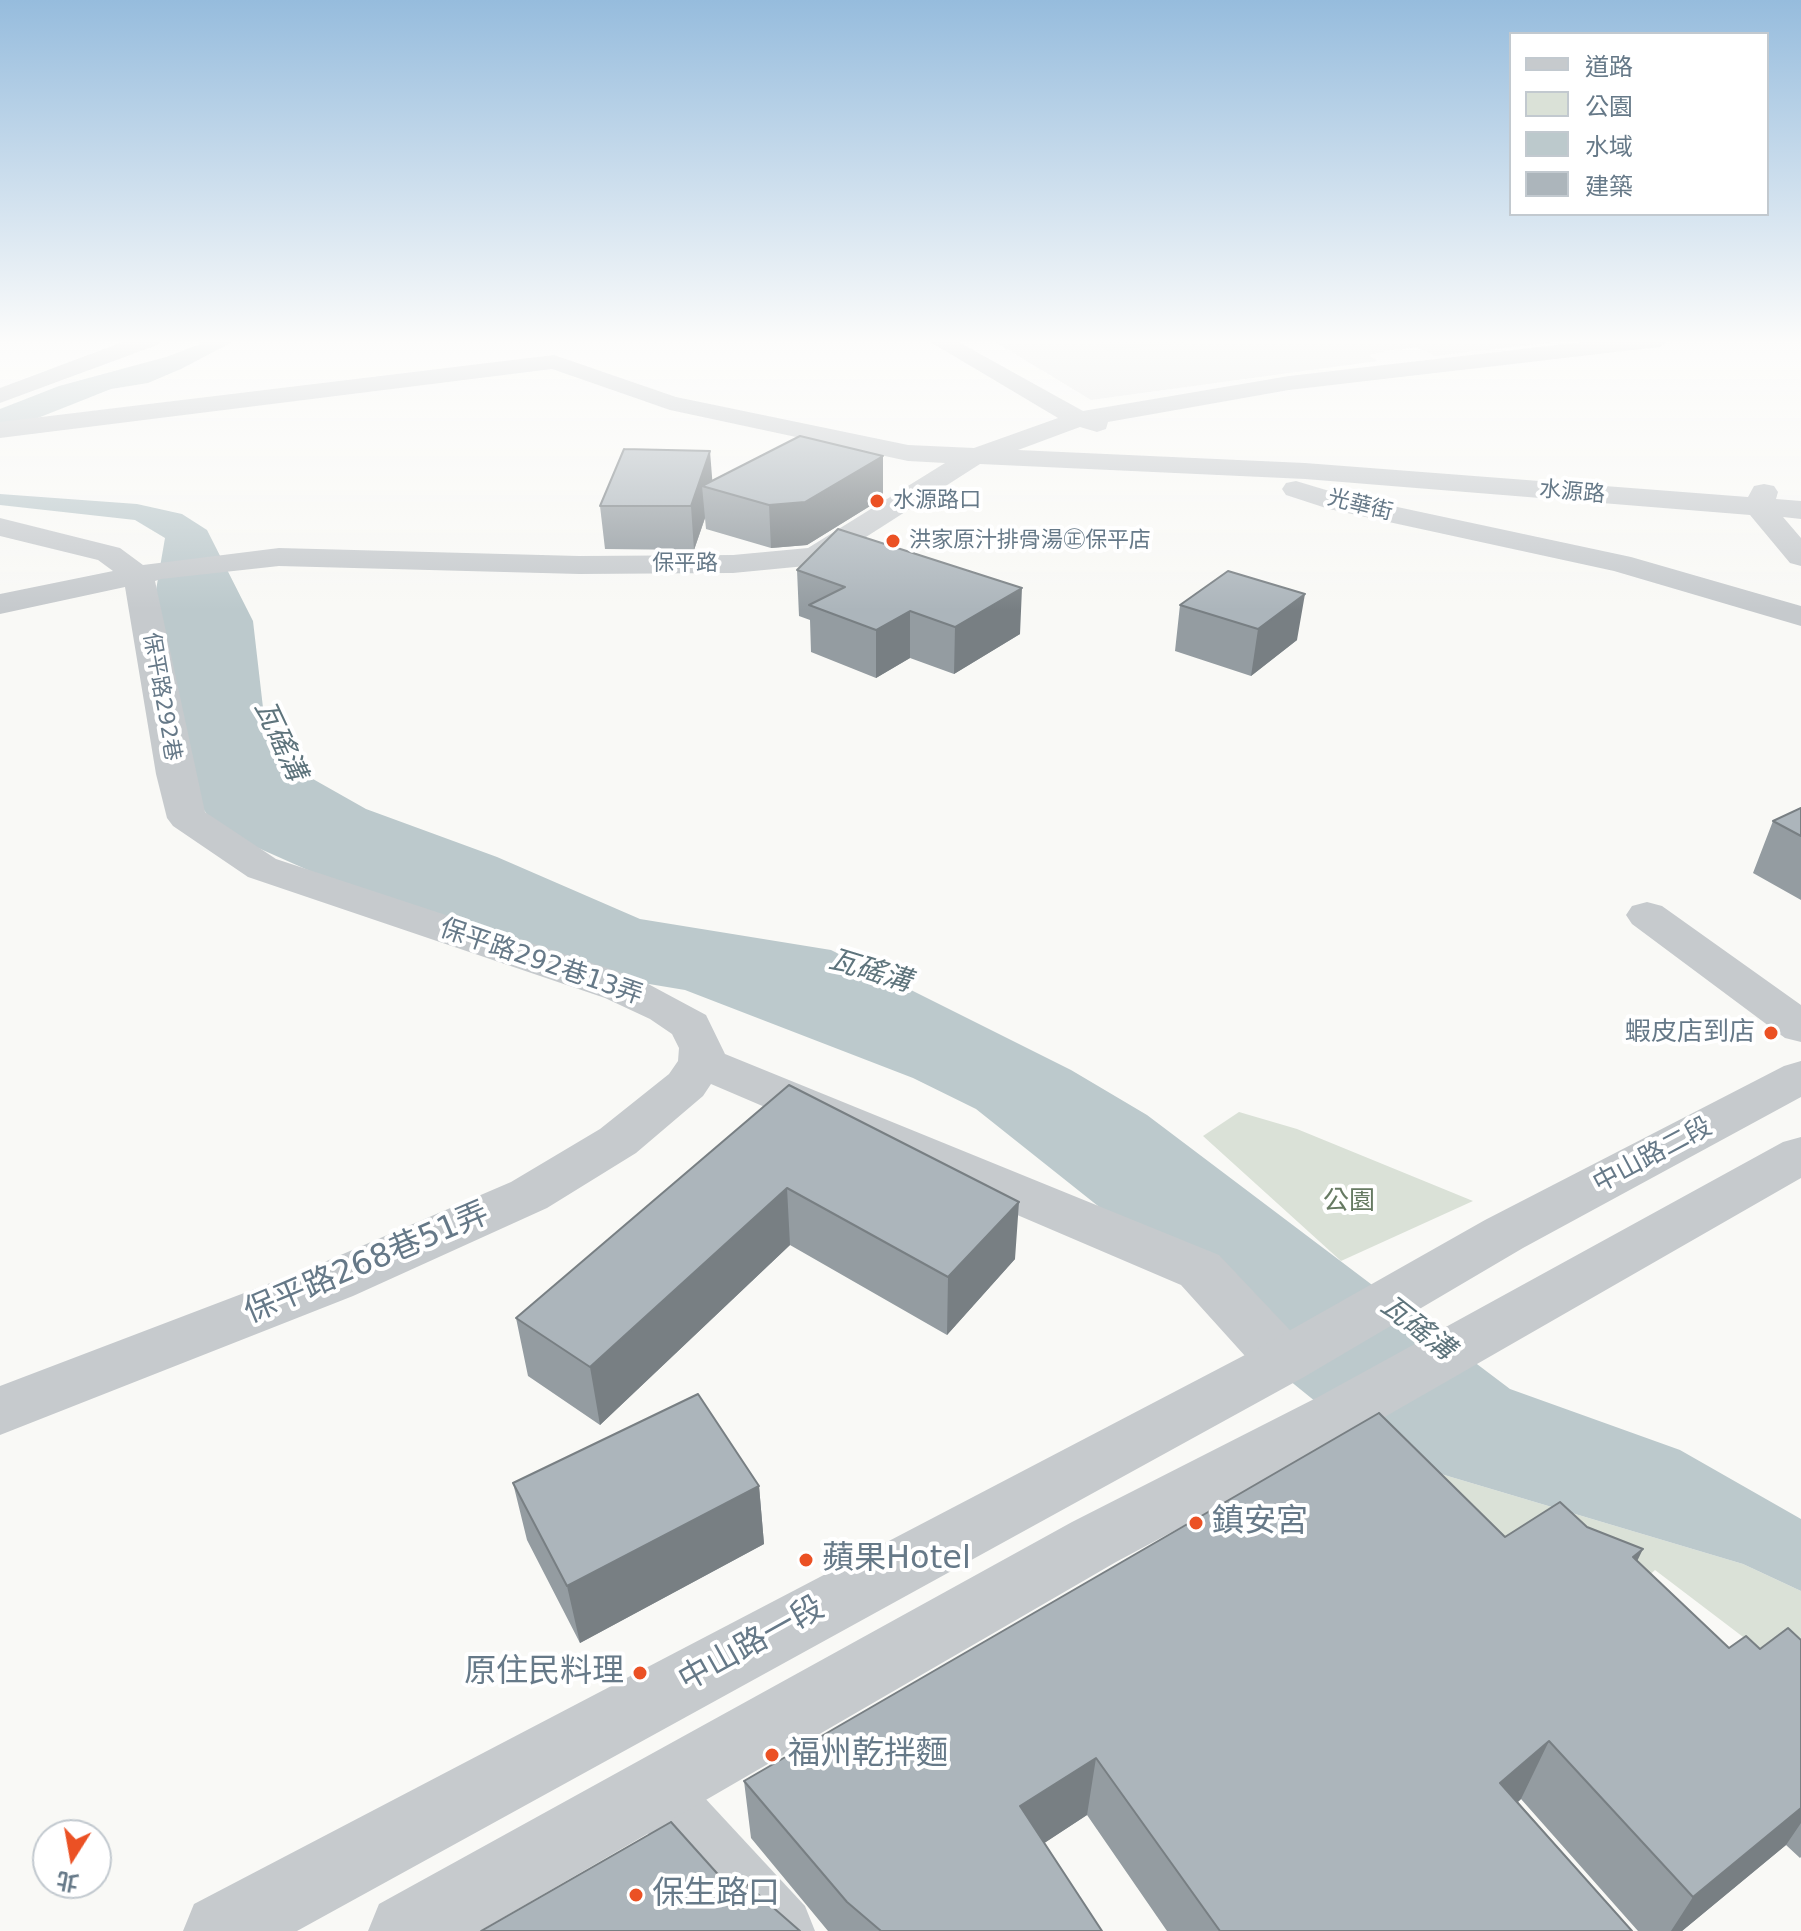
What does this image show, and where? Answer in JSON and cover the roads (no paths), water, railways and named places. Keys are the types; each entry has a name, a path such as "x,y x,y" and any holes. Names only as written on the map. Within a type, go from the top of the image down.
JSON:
{"street":[{"name":"水源路","path":"799,430 908,453 1305,471 1801,510"},
{"name":"保平路","path":"150,572 256,559 733,564 816,556 971,458 1048,430"},
{"name":"光華街","path":"1114,430 1339,503 1620,563 1801,616"},
{"path":"1769,479 1759,507 1801,557"},
{"path":"0,527 109,554 150,572"},
{"path":"0,604 150,572"},
{"name":"保平路292巷","path":"150,572 175,774 187,818"},
{"name":"保平路292巷13弄","path":"187,818 262,868 621,988 666,1009 690,1025 702,1048 702,1062"},
{"path":"1647,915 1801,1027"},
{"path":"702,1062 1200,1270 1284,1361"},
{"name":"保平路268巷51弄","path":"0,1411 334,1281 529,1195 618,1141 686,1085 702,1062"},
{"name":"中山路二段","path":"1284,1361 1504,1234 1801,1077"},
{"path":"406,1931 1094,1542 1341,1413 1801,1155"},
{"name":"中山路一段","path":"221,1931 1284,1361"},
{"path":"654,1791 780,1931"}],"water":[{"name":"瓦磘溝","path":"0,494 137,504 182,514 207,530 253,621 265,725 297,770 366,809 497,857 640,919 831,950 1071,1070 1147,1115 1510,1389 1680,1450 1801,1519 1801,1591 1743,1564 1384,1457 1237,1338 1137,1237 976,1109 913,1078 685,990 601,976 310,871 220,831 190,792 156,590 165,538 135,520 0,505"}],"place":[{"name":"水源路口","path":"877,501"},
{"name":"洪家原汁排骨湯㊣保平店","path":"893,541"},
{"name":"蝦皮店到店","path":"1771,1033"},
{"name":"鎮安宮","path":"1196,1523"},
{"name":"蘋果Hotel","path":"806,1560"},
{"name":"原住民料理","path":"640,1673"},
{"name":"福州乾拌麵","path":"772,1755"},
{"name":"保生路口","path":"636,1895"}],"park label":[{"name":"公園","path":"1349,1202"}]}
